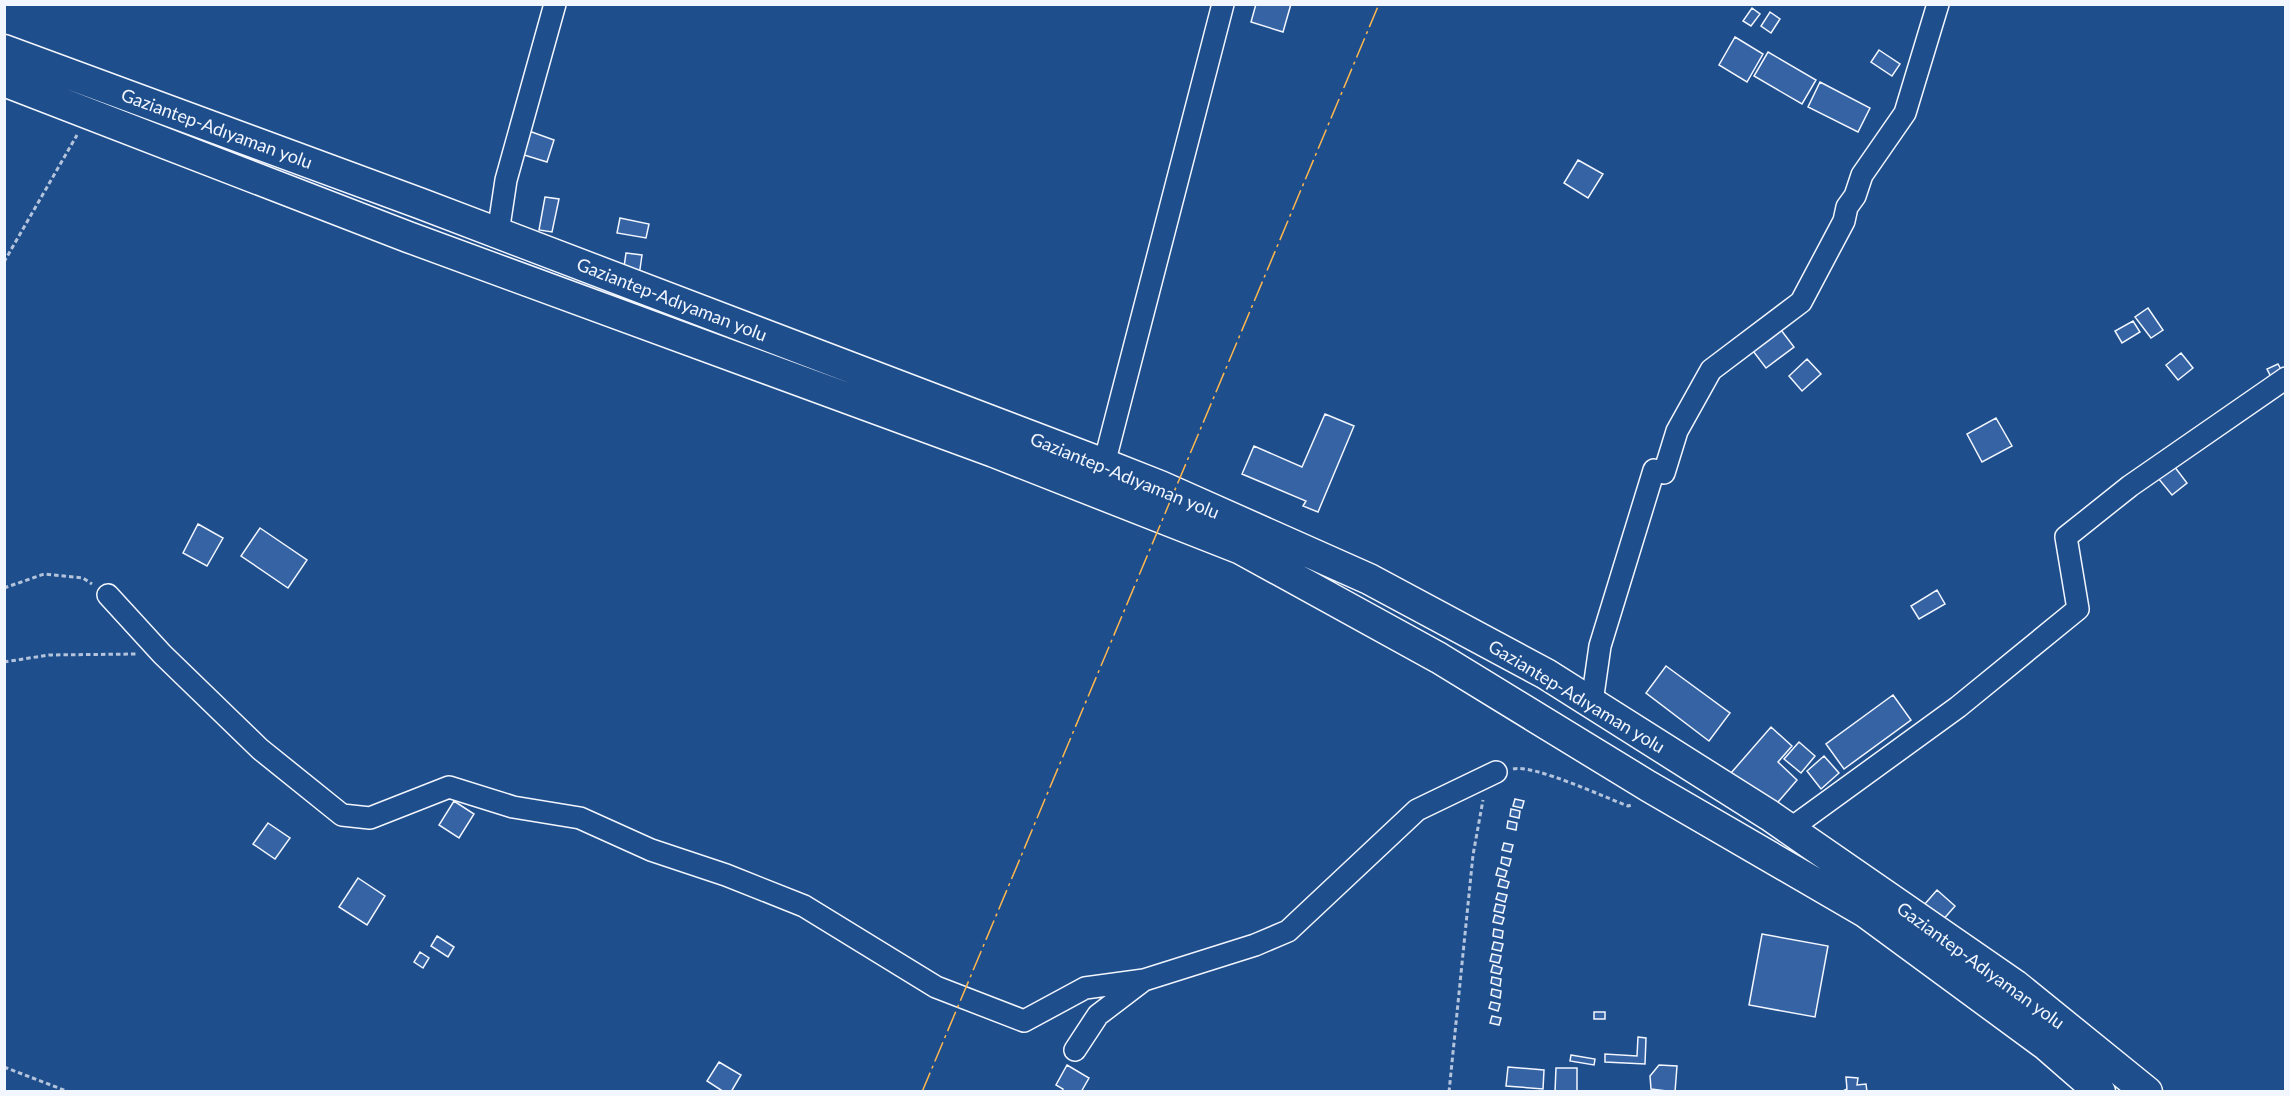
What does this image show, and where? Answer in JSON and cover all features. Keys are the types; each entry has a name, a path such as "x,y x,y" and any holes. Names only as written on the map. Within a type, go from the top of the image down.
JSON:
{"highway":[{"name":"Gaziantep-Adıyaman yolu","path":"4,50 498,233 1104,464 1160,486 1369,579 1546,674 1790,829 2015,985 2147,1092"},
{"name":"Gaziantep-Adıyaman yolu","path":"4,81 408,237 994,452 1241,549 1439,658 1657,792 1865,912 2046,1045 2100,1092"}],"street":[{"path":"498,233 506,180 555,4"},
{"path":"1104,464 1223,4"},
{"path":"1592,702 1600,646 1654,470 1665,473 1677,431 1711,370 1801,302 1844,221 1847,207 1855,196 1862,175 1905,112 1938,4"},
{"path":"1790,829 1958,707 2078,609 2066,537 2139,480 2286,378"},
{"path":"108,595 162,654 260,749 342,815 370,818 449,787 513,807 580,818 651,850 726,875 804,906 936,987 1024,1021 1085,988 1144,980 1255,945 1288,931 1417,810 1496,772"},
{"path":"1075,1050 1098,1015 1144,980"}],"path":[{"path":"4,262 90,113"},
{"path":"4,588 44,574 83,578 108,595"},
{"path":"4,662 49,655 162,654"},
{"path":"1449,1092 1473,855 1485,790 1496,772 1519,767 1550,776 1628,806 1657,792"},
{"path":"4,1067 69,1092"}],"building":[{"path":"1256,4 1291,4 1283,32 1251,22"},
{"path":"1752,8 1760,14 1751,26 1743,21"},
{"path":"1770,12 1780,19 1771,33 1761,26"},
{"path":"1735,37 1763,54 1747,82 1719,65"},
{"path":"1879,50 1900,64 1892,76 1871,62"},
{"path":"1768,52 1816,80 1802,104 1754,76"},
{"path":"1820,82 1870,108 1858,132 1808,107"},
{"path":"529,131 554,140 547,162 521,154"},
{"path":"1578,160 1603,174 1588,198 1564,183"},
{"path":"545,197 559,199 552,232 539,230"},
{"path":"620,218 649,224 646,238 617,233"},
{"path":"626,253 642,255 639,276 623,274"},
{"path":"2148,308 2163,330 2151,338 2135,317"},
{"path":"2133,321 2140,332 2122,343 2115,331"},
{"path":"1781,330 1794,347 1766,368 1753,351"},
{"path":"2181,353 2193,368 2178,380 2166,365"},
{"path":"1807,359 1821,374 1802,391 1789,376"},
{"path":"2278,364 2283,373 2272,379 2267,369"},
{"path":"1325,414 1354,426 1318,512 1303,506 1306,501 1242,474 1254,446 1302,467"},
{"path":"1996,418 2012,446 1982,462 1967,434"},
{"path":"2174,466 2187,483 2172,495 2158,478"},
{"path":"198,524 223,538 207,566 183,553"},
{"path":"260,528 307,560 288,588 241,556"},
{"path":"1937,590 1945,604 1919,619 1911,606"},
{"path":"1666,666 1730,713 1709,741 1646,693"},
{"path":"1893,695 1911,720 1844,769 1826,744"},
{"path":"1771,727 1792,746 1778,762 1797,780 1772,809 1731,773"},
{"path":"1799,742 1815,756 1801,773 1784,759"},
{"path":"1824,756 1839,773 1821,789 1807,771"},
{"path":"1515,799 1524,801 1522,808 1513,806"},
{"path":"454,801 474,814 459,838 439,825"},
{"path":"1511,809 1520,811 1519,818 1510,816"},
{"path":"1508,821 1517,823 1516,830 1507,828"},
{"path":"268,823 290,838 275,859 253,844"},
{"path":"1504,843 1513,845 1511,852 1502,850"},
{"path":"1502,857 1511,859 1509,866 1501,863"},
{"path":"1498,868 1507,871 1505,877 1496,875"},
{"path":"358,878 385,896 367,925 339,907"},
{"path":"1500,879 1509,882 1507,888 1498,886"},
{"path":"1937,890 1955,906 1942,921 1924,905"},
{"path":"1498,893 1507,895 1505,902 1496,899"},
{"path":"1496,904 1505,906 1503,913 1494,911"},
{"path":"1495,915 1504,918 1502,924 1493,922"},
{"path":"1494,929 1503,931 1502,938 1493,936"},
{"path":"1762,934 1828,946 1815,1017 1749,1005"},
{"path":"437,936 454,947 448,957 431,946"},
{"path":"1494,942 1503,944 1501,951 1492,949"},
{"path":"420,952 429,958 423,968 414,962"},
{"path":"1492,954 1501,956 1499,963 1490,961"},
{"path":"1493,965 1502,968 1500,974 1491,972"},
{"path":"1492,977 1501,979 1500,986 1491,983"},
{"path":"1492,989 1501,991 1500,998 1491,995"},
{"path":"1491,1002 1500,1004 1498,1011 1489,1008"},
{"path":"1594,1012 1605,1012 1605,1019 1594,1019"},
{"path":"1492,1016 1501,1018 1499,1025 1490,1023"},
{"path":"1638,1037 1646,1038 1645,1064 1605,1062 1605,1054 1637,1056"},
{"path":"1571,1055 1595,1059 1594,1065 1570,1061"},
{"path":"719,1062 741,1075 731,1092 724,1092 707,1081"},
{"path":"1067,1065 1089,1078 1081,1092 1062,1092 1063,1089 1056,1085"},
{"path":"1659,1065 1677,1066 1675,1092 1651,1089 1650,1076"},
{"path":"1508,1067 1544,1070 1543,1089 1506,1086"},
{"path":"1556,1068 1577,1068 1577,1092 1555,1092"},
{"path":"1846,1077 1858,1078 1857,1085 1866,1084 1867,1092 1841,1092 1847,1089"}],"power":[{"path":"922,1092 1379,4"}]}
